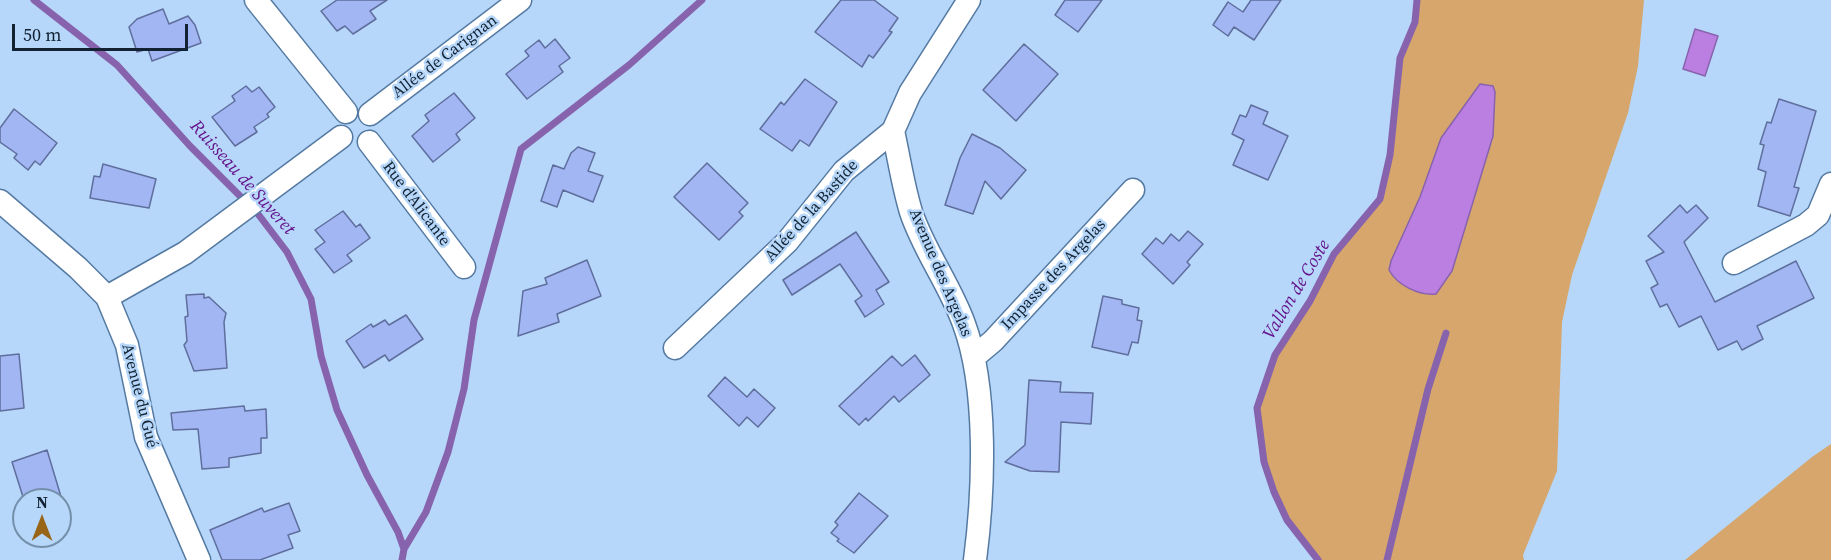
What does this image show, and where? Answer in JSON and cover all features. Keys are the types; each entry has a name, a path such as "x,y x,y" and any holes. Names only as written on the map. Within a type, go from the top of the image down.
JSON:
{"street":[{"path":"255,0 346,112"},
{"name":"Allée de Carignan","path":"370,114 520,0"},
{"name":"Allée de la Bastide","path":"675,348 787,242 844,171 893,131 910,93 969,0"},
{"path":"361,109 370,114 374,120 375,132 369,142 357,146 345,142 341,137 338,127 346,112 361,109"},
{"name":"Avenue des Argelas","path":"893,131 911,212 964,323 974,357 981,437 979,527 975,560"},
{"path":"107,297 185,253 341,137"},
{"name":"Rue d'Alicante","path":"369,142 464,267"},
{"path":"1734,263 1806,225 1818,215 1831,184"},
{"name":"Impasse des Argelas","path":"974,357 993,341 1133,190"},
{"name":"Avenue du Gué","path":"0,201 78,268 107,297 127,345 146,437 199,560"}],"shaded area":[{"path":"1417,0 1644,0 1638,66 1628,113 1572,275 1562,322 1557,471 1523,555 1524,560 1318,560 1287,520 1264,462 1257,408 1275,355 1310,301 1334,254 1380,199 1390,155 1400,58 1415,22"},
{"path":"1695,29 1718,36 1705,76 1683,69"},
{"path":"1480,84 1493,86 1495,92 1493,136 1452,271 1436,294 1416,291 1397,280 1389,270 1391,261 1420,197 1441,138"},
{"path":"1831,444 1831,560 1685,560 1812,457"}],"building":[{"path":"337,0 387,0 370,11 376,19 353,34 345,26 337,31 321,11"},
{"path":"841,0 874,0 898,18 889,31 892,32 873,58 869,55 862,67 815,32"},
{"path":"1065,0 1102,0 1078,32 1055,15"},
{"path":"1251,0 1281,0 1254,40 1234,27 1228,36 1213,25 1228,2 1243,12"},
{"path":"163,9 169,24 188,16 195,25 201,43 152,61 148,49 137,52 129,27 137,19"},
{"path":"555,39 570,58 559,66 563,72 527,99 506,74 529,56 525,51 539,40 545,48"},
{"path":"1024,44 1058,74 1016,121 983,90"},
{"path":"805,79 837,102 809,146 800,140 792,151 760,129 781,102 784,105"},
{"path":"246,86 252,92 259,87 275,107 267,114 269,117 254,127 257,132 235,146 212,117 235,101 232,96"},
{"path":"454,93 475,118 456,134 460,140 433,162 412,136 429,121 425,115"},
{"path":"1779,99 1816,111 1794,187 1799,188 1790,216 1758,206 1766,172 1758,169 1764,145 1760,144 1767,122 1771,123"},
{"path":"1251,105 1268,112 1263,124 1288,136 1268,180 1233,165 1244,140 1232,134 1240,115 1246,117"},
{"path":"14,109 57,143 40,165 35,161 28,170 14,158 17,154 0,142 0,128"},
{"path":"972,134 1000,148 1026,170 1001,199 985,181 973,214 945,205 960,158"},
{"path":"578,147 595,153 588,171 603,176 593,202 563,190 557,207 541,201 553,165 564,169 571,153"},
{"path":"707,163 748,203 739,212 743,216 719,240 674,197"},
{"path":"103,164 156,179 149,208 90,198 94,176 100,177"},
{"path":"1680,205 1687,213 1696,205 1708,218 1684,242 1715,302 1796,261 1814,298 1757,326 1763,339 1742,350 1737,341 1718,350 1701,316 1679,327 1667,304 1660,307 1651,288 1658,284 1646,261 1664,252 1648,236"},
{"path":"343,211 356,227 360,224 370,238 347,255 352,261 334,273 315,249 325,242 315,230"},
{"path":"1188,231 1203,244 1187,262 1190,265 1173,284 1142,254 1156,238 1163,244 1171,234 1179,241"},
{"path":"856,232 889,282 876,290 884,304 865,317 855,301 862,296 840,264 792,295 783,280"},
{"path":"587,260 601,296 557,314 559,322 518,336 523,291 547,284 545,278"},
{"path":"204,294 204,298 209,297 226,313 224,322 227,368 194,371 184,345 187,341 185,317 188,316 186,295"},
{"path":"1103,296 1122,300 1122,304 1139,308 1137,320 1142,321 1138,343 1132,342 1128,355 1092,347"},
{"path":"406,315 423,339 389,361 385,355 364,368 346,341 371,324 373,327 385,320 389,325"},
{"path":"19,354 24,408 0,411 0,356"},
{"path":"915,355 930,375 899,402 894,396 868,421 866,418 859,425 839,406 892,356 902,366"},
{"path":"725,377 747,397 754,389 775,408 758,427 747,417 739,426 708,396"},
{"path":"1029,380 1061,382 1060,392 1093,393 1091,424 1061,422 1059,472 1030,471 1005,462 1025,445"},
{"path":"244,406 245,411 266,409 267,438 261,438 261,453 229,458 229,467 202,469 198,429 173,430 171,413"},
{"path":"47,450 58,488 20,488 12,462"},
{"path":"859,493 888,516 854,553 837,541 839,539 831,533 838,525 835,522"},
{"path":"289,503 300,531 288,535 293,548 260,560 222,560 210,530 262,508 264,512"}],"waterway":[{"name":"Ruisseau de Suveret","path":"34,0 117,65 190,146 258,214 287,252 311,299 321,356 337,410 367,475 398,532 404,549 402,560"},
{"path":"404,549 426,512 448,452 464,389 474,320 521,149 629,65 702,0"},
{"name":"Vallon de Coste","path":"1318,560 1287,520 1274,492 1264,462 1257,408 1275,355 1310,301 1334,254 1380,199 1390,155 1400,58 1415,22 1417,0"},
{"path":"1387,560 1428,389 1446,333"}]}
